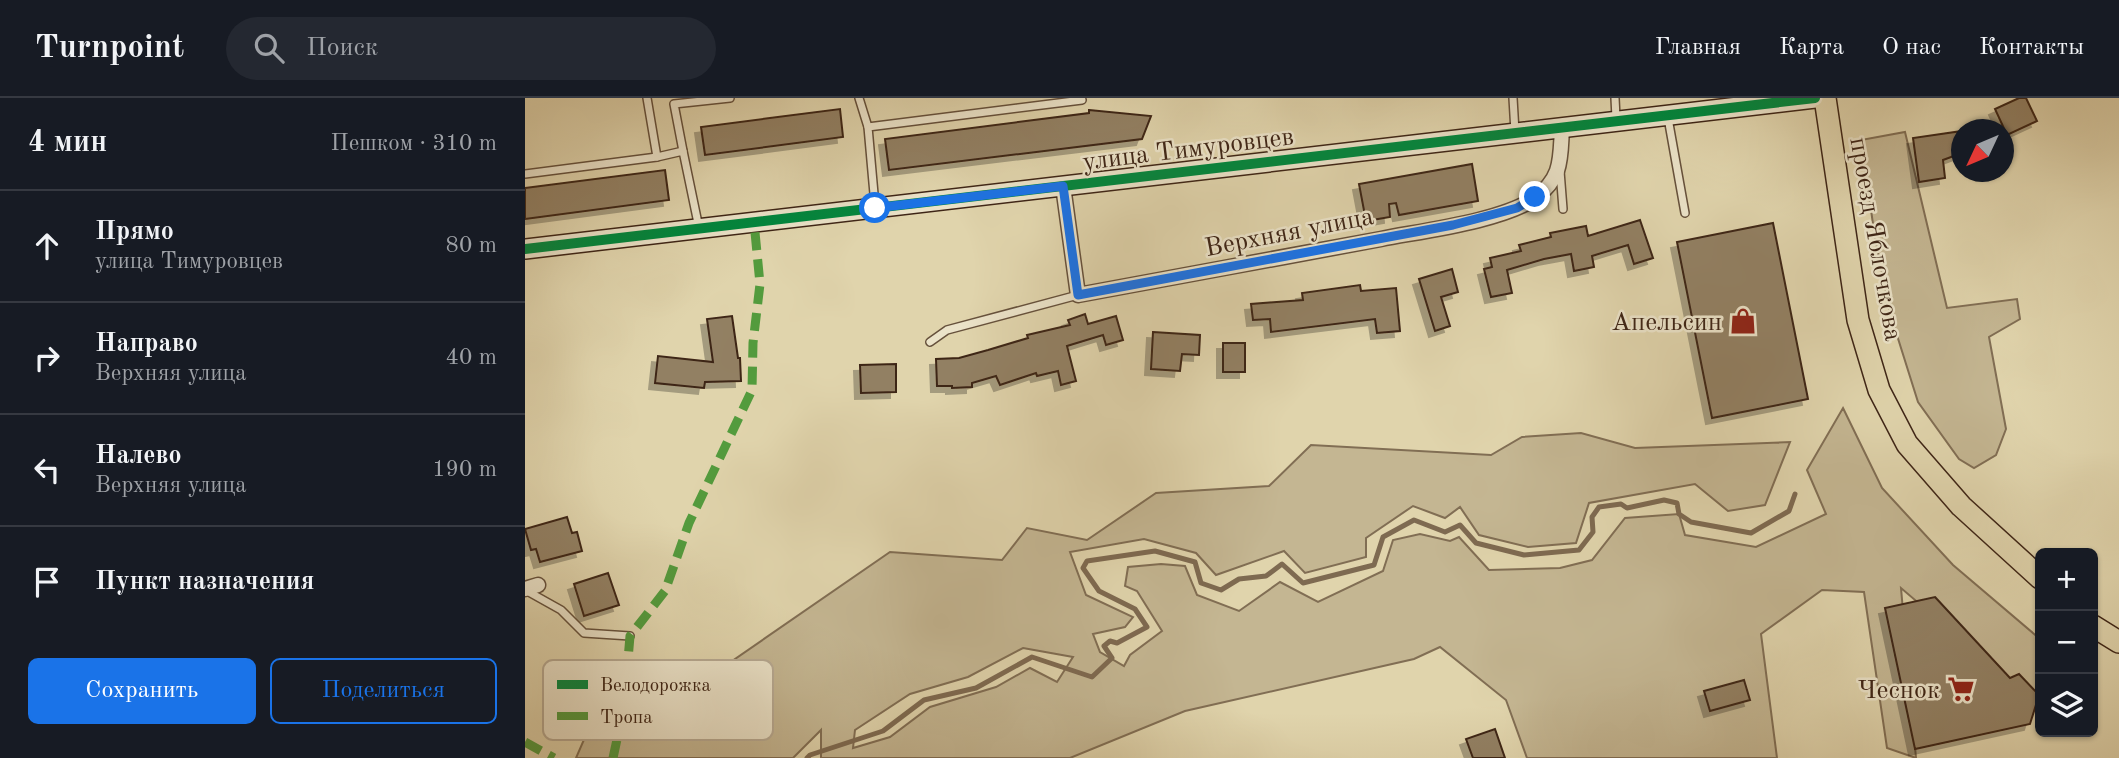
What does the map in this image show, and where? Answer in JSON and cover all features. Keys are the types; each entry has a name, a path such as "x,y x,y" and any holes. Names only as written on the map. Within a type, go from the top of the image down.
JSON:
{"main road":[{"name":"проезд Яблочкова","path":"1825,98 1858,320 1879,390 1907,444 1961,506 2035,574"},
{"path":"2098,629 2119,642"}],"street":[{"name":"улица Тимуровцев","path":"525,249 1815,98"},
{"path":"1560,169 1562,128"},
{"name":"Верхняя улица","path":"1078,295 1453,225 1517,208 1535,197 1560,169"},
{"path":"1063,186 1078,295"}],"lane":[{"path":"647,98 657,157"},
{"path":"699,228 674,104 730,98"},
{"path":"859,98 868,127 875,208"},
{"path":"1513,98 1515,133"},
{"path":"1615,98 1616,121"},
{"path":"868,127 1082,100"},
{"path":"1667,115 1685,214"},
{"path":"525,174 657,157 683,151"},
{"path":"1560,169 1563,209"},
{"path":"930,342 947,330 1078,295"},
{"path":"529,588 561,610 584,633 630,636"}],"shaded area":[{"path":"1905,132 1947,308 2017,299 2020,319 1989,337 2006,429 1996,455 1974,468 1959,459 1918,402 1890,313 1875,238 1861,140"},
{"path":"1843,408 1882,488 1953,565 2035,635 2035,702 1901,588 1916,758 1887,748 1864,592 1822,590 1761,634 1777,758 1527,758 1506,700 1440,647 1414,659 1185,711 1070,758 821,758 821,730 793,758 576,758 584,740 773,740 773,660 733,660 890,552 1002,560 1027,528 1087,540 1156,493 1269,486 1311,445 1491,455 1522,437 1581,433 1635,448 1790,442 1765,505 1728,511 1695,484 1589,503 1576,543 1528,547 1479,535 1460,507 1445,518 1413,506 1366,538 1366,557 1305,573 1284,551 1216,575 1196,553 1144,539 1070,552 1086,595 1133,617 1125,627 1093,634 1100,652 1124,666 1130,655 1162,631 1137,591 1125,586 1128,567 1161,564 1185,566 1197,595 1239,611 1280,582 1318,602 1383,571 1393,540 1420,534 1450,541 1459,537 1489,570 1560,568 1592,560 1625,518 1679,514 1685,535 1756,547 1826,514 1807,470","holes":["1023,648 1073,657 1057,682 1030,668 996,687 930,707 890,737 853,748 855,730 910,694 968,677"]}],"building":[{"path":"2019,98 2026,98 2037,121 2014,132 2014,119 2000,119 1995,109"},
{"path":"840,109 843,137 705,155 701,127"},
{"path":"1089,110 1151,116 1142,139 889,170 885,139 1089,113"},
{"path":"1951,133 1951,157 1943,160 1945,178 1919,182 1913,138"},
{"path":"1472,164 1478,201 1399,215 1396,203 1389,204 1390,217 1366,221 1359,184"},
{"path":"665,170 669,200 525,219 525,188"},
{"path":"1640,220 1653,258 1634,264 1628,245 1592,256 1594,267 1574,271 1571,254 1544,259 1507,270 1512,293 1491,297 1484,269 1492,267 1490,258 1521,251 1519,245 1551,237 1550,233 1586,226 1588,236"},
{"name":"Апельсин","path":"1773,223 1808,399 1712,418 1677,242"},
{"path":"1452,269 1458,292 1441,297 1450,326 1435,331 1419,279"},
{"path":"1360,285 1361,291 1396,288 1400,331 1377,333 1375,319 1271,332 1270,319 1253,320 1251,304 1303,300 1302,293"},
{"path":"1085,314 1088,324 1116,316 1123,340 1106,345 1103,335 1067,346 1076,381 1061,385 1058,371 1037,376 1036,373 1000,385 996,376 972,383 972,387 937,386 936,359 959,358 1028,338 1027,335 1070,325 1068,320"},
{"path":"732,316 740,358 741,381 705,382 704,388 655,383 658,356 713,362 707,319"},
{"path":"1153,332 1200,335 1199,355 1182,354 1180,371 1151,369"},
{"path":"1223,343 1245,343 1245,372 1223,372"},
{"path":"896,364 896,392 861,393 860,365"},
{"path":"567,517 572,533 577,532 582,551 540,562 536,549 531,550 525,529"},
{"path":"608,573 619,605 584,616 574,584"},
{"path":"1935,597 2010,678 2019,674 2035,691 2035,708 2030,724 1915,749 1885,608"},
{"path":"1744,680 1750,700 1710,711 1704,691"},
{"path":"1495,729 1505,758 1473,758 1466,739"}],"waterway":[{"path":"807,758 883,731 924,700 976,688 1032,657 1092,677 1112,658 1104,646 1110,641 1117,643 1147,627 1135,609 1099,591 1083,568 1087,561 1155,551 1195,562 1201,583 1221,590 1239,579 1266,576 1282,564 1303,583 1374,565 1383,537 1414,520 1445,532 1460,525 1476,543 1524,555 1579,550 1593,532 1592,517 1599,507 1621,504 1627,508 1664,500 1677,503 1679,514 1691,522 1751,533 1789,511 1795,494"}],"marked path":[{"path":"628,660 630,636 665,591 689,523 752,390 753,343 760,284 754,222"},
{"path":"613,758 617,740"},
{"path":"525,742 554,758"}],"cycle path":[{"path":"525,249 1815,98"}],"place":[{"name":"Апельсин","path":"1743,321"},
{"name":"Чеснок","path":"1961,689"}],"route":[{"path":"875,208 1063,186 1078,295 1453,225 1517,208 1535,197"}]}
